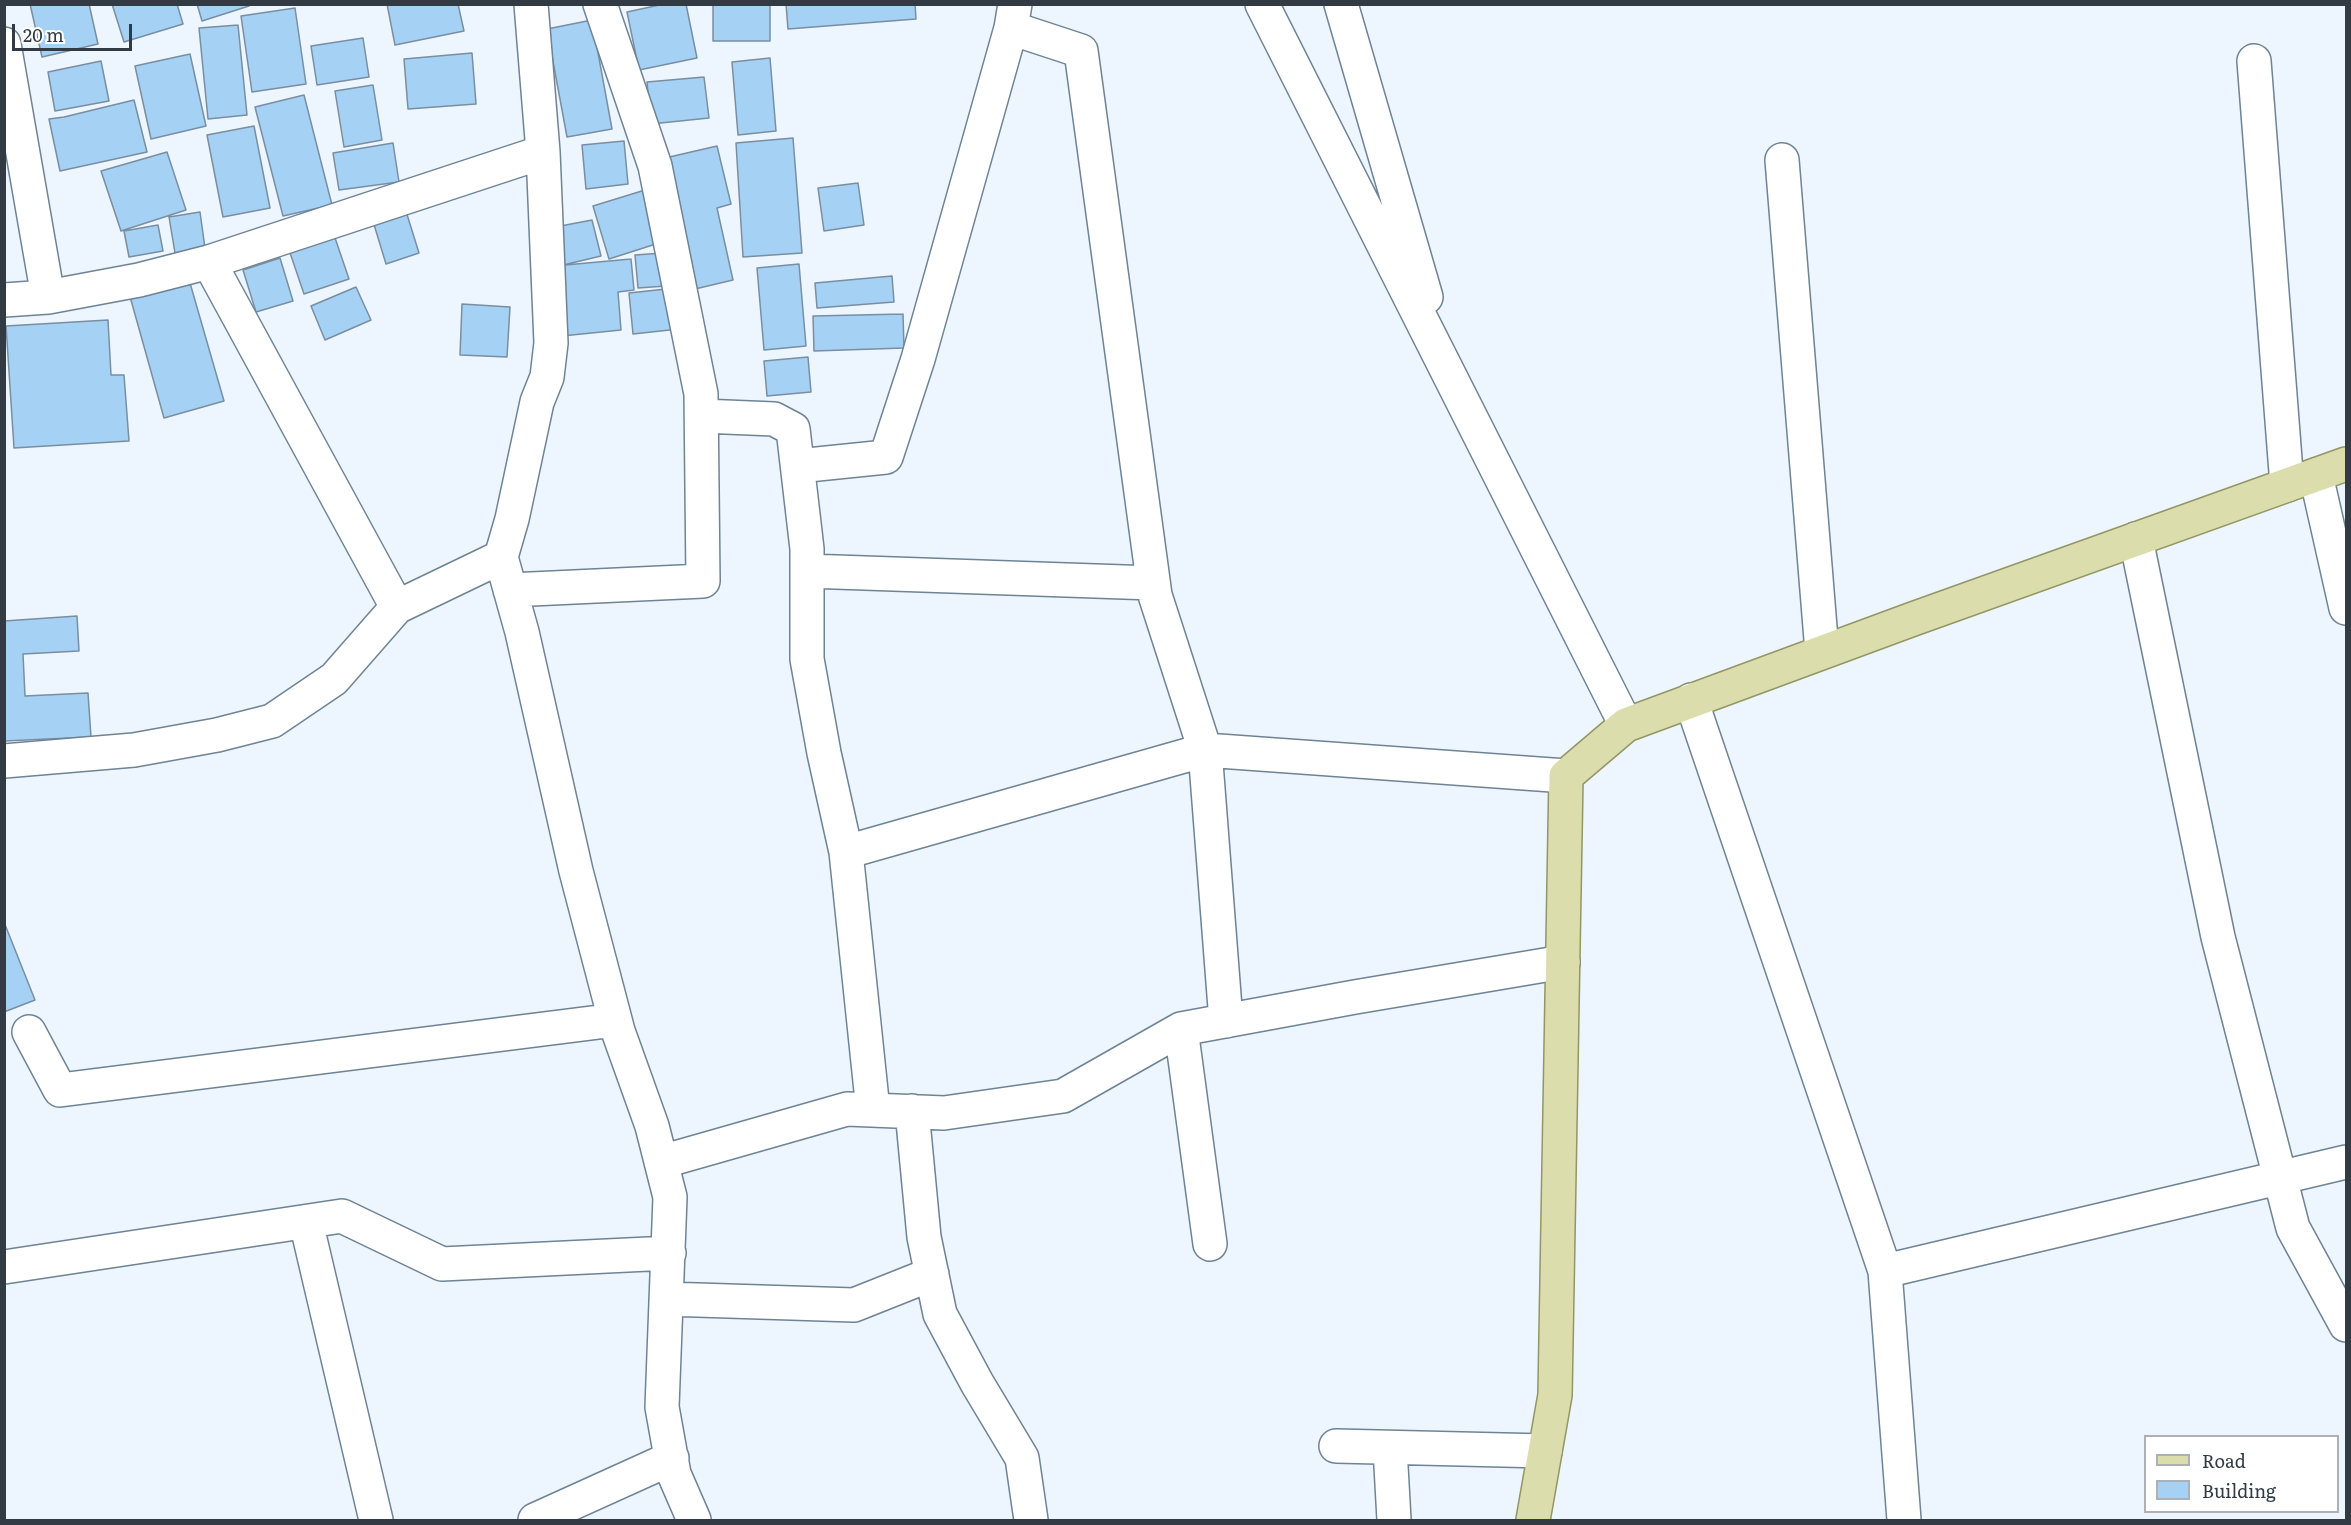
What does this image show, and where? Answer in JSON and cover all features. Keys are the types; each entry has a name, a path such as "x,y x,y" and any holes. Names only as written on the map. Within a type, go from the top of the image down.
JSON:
{"main road":[{"path":"1533,1521 1555,1395 1566,776 1626,725 1822,652 2346,464"}],"street":[{"path":"531,4 543,152 551,343 547,377 537,402 512,519 501,557 530,666 576,871 615,1020 652,1126 670,1197 662,1407 674,1474 694,1521"},
{"path":"510,590 703,581 701,394 655,166 600,4"},
{"path":"1262,4 1626,725"},
{"path":"1341,4 1449,375"},
{"path":"798,466 886,457 918,359 1013,16 1082,51 1155,595 1205,750 1226,1021"},
{"path":"4,44 48,297"},
{"path":"2254,61 2301,480 2346,609"},
{"path":"4,300 48,297 139,280 209,262 543,152"},
{"path":"1782,160 1822,652"},
{"path":"209,262 397,607"},
{"path":"702,416 774,418 793,429 807,549 807,658 824,753 846,852 873,1110"},
{"path":"2136,539 2218,937 2293,1228 2346,1325"},
{"path":"4,761 134,750 217,735 272,721 334,679 397,607 501,557"},
{"path":"807,571 1153,583"},
{"path":"1691,700 1885,1271 1904,1521"},
{"path":"846,852 1205,750 1566,776"},
{"path":"661,1162 847,1109 944,1113 1063,1096 1181,1029 1563,962"},
{"path":"29,1032 60,1090 615,1020"},
{"path":"1181,1029 1210,1244"},
{"path":"912,1111 924,1237 940,1314 977,1383 1022,1458 1031,1521"},
{"path":"1885,1271 2346,1162"},
{"path":"4,1268 342,1216 442,1264 669,1253"},
{"path":"306,1222 376,1521"},
{"path":"666,1299 854,1305 932,1274"},
{"path":"1336,1446 1545,1451"},
{"path":"1390,1448 1394,1521"},
{"path":"536,1521 672,1458"}],"building":[{"path":"30,4 89,4 98,44 42,57"},
{"path":"112,4 177,4 183,24 124,42"},
{"path":"197,4 249,4 249,6 202,21"},
{"path":"387,4 458,4 464,31 395,45"},
{"path":"664,4 686,4 697,58 639,70 627,12"},
{"path":"713,4 770,4 770,41 713,41"},
{"path":"786,4 915,4 916,19 788,29"},
{"path":"295,8 306,84 252,92 241,16"},
{"path":"592,20 612,129 567,137 547,29"},
{"path":"238,25 247,115 208,119 199,28"},
{"path":"363,38 369,77 317,85 311,46"},
{"path":"472,53 476,104 408,109 404,59"},
{"path":"190,54 206,126 151,139 135,66"},
{"path":"770,58 776,131 738,135 732,62"},
{"path":"101,61 109,101 55,111 48,72"},
{"path":"704,77 709,118 651,124 647,82"},
{"path":"373,85 382,140 344,147 335,91"},
{"path":"304,95 332,205 283,216 255,107"},
{"path":"134,100 147,152 60,171 49,119"},
{"path":"254,126 270,208 223,217 207,135"},
{"path":"793,138 802,253 743,257 736,143"},
{"path":"624,141 628,184 586,189 582,145"},
{"path":"393,143 399,182 339,190 333,153"},
{"path":"717,146 731,204 717,208 733,280 695,289 665,158"},
{"path":"167,152 186,210 121,231 101,171"},
{"path":"858,183 864,225 824,231 818,188"},
{"path":"645,190 662,242 609,259 593,206"},
{"path":"405,208 419,253 386,264 372,218"},
{"path":"200,212 205,248 175,253 169,217"},
{"path":"592,220 601,256 559,266 550,228"},
{"path":"158,225 163,251 129,257 124,231"},
{"path":"331,226 349,279 304,294 286,241"},
{"path":"663,253 666,286 638,288 635,255"},
{"path":"280,258 293,301 256,312 243,270"},
{"path":"631,259 634,290 618,292 621,330 562,336 554,266"},
{"path":"799,264 806,346 764,350 757,268"},
{"path":"188,276 224,401 164,418 129,293"},
{"path":"892,276 894,302 817,308 815,283"},
{"path":"356,287 371,320 325,340 311,306"},
{"path":"675,288 679,329 633,334 629,293"},
{"path":"462,304 510,307 507,357 460,355"},
{"path":"903,314 904,348 814,351 813,316"},
{"path":"108,320 111,375 124,375 129,441 14,448 6,326"},
{"path":"808,357 811,392 767,396 764,361"},
{"path":"77,616 79,651 23,654 25,696 88,693 91,737 4,741 4,621"},
{"path":"4,922 35,1000 4,1012"}]}
